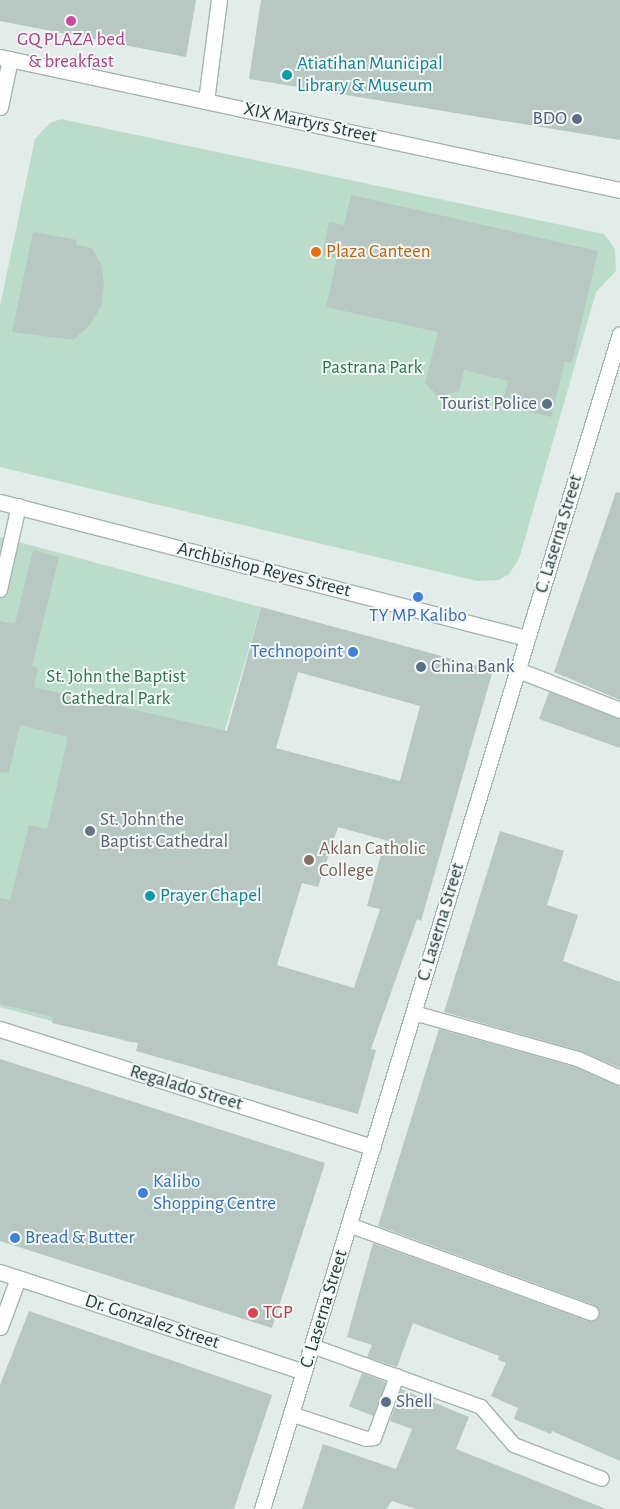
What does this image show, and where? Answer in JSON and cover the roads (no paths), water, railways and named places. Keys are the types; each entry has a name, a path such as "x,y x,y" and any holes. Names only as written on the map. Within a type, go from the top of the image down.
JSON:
{"street":[{"path":"206,101 219,0"},
{"path":"0,107 5,58"},
{"name":"XIX Martyrs Street","path":"5,58 620,190"},
{"name":"C. Laserna Street","path":"262,1509 620,334"},
{"name":"Archbishop Reyes Street","path":"0,502 527,638"},
{"path":"518,670 620,710"},
{"name":"Regalado Street","path":"0,1029 373,1146"},
{"name":"Dr. Gonzalez Street","path":"0,1272 304,1372"},
{"path":"0,1328 18,1278"}],"lane":[{"path":"0,590 19,506"},
{"path":"414,1013 578,1059 620,1078"},
{"path":"349,1225 591,1313"},
{"path":"312,1346 481,1407 514,1445 602,1479"},
{"path":"291,1414 366,1439 374,1438 397,1376"}],"place":[{"name":"GQ PLAZA bed & breakfast","path":"71,21"},
{"name":"Atiatihan Municipal Library & Museum","path":"287,75"},
{"name":"BDO","path":"577,119"},
{"name":"Plaza Canteen","path":"316,252"},
{"name":"Tourist Police","path":"547,404"},
{"name":"TY MP Kalibo","path":"418,597"},
{"name":"Technopoint","path":"353,652"},
{"name":"China Bank","path":"421,667"},
{"name":"St. John the Baptist Cathedral","path":"90,831"},
{"name":"Aklan Catholic College","path":"309,860"},
{"name":"Prayer Chapel","path":"150,896"},
{"name":"Kalibo Shopping Centre","path":"143,1193"},
{"name":"Bread & Butter","path":"15,1238"},
{"name":"TGP","path":"253,1313"},
{"name":"Shell","path":"386,1402"}],"park label":[{"name":"Pastrana Park","path":"372,368"},
{"name":"St. John the Baptist Cathedral Park","path":"116,688"}]}
